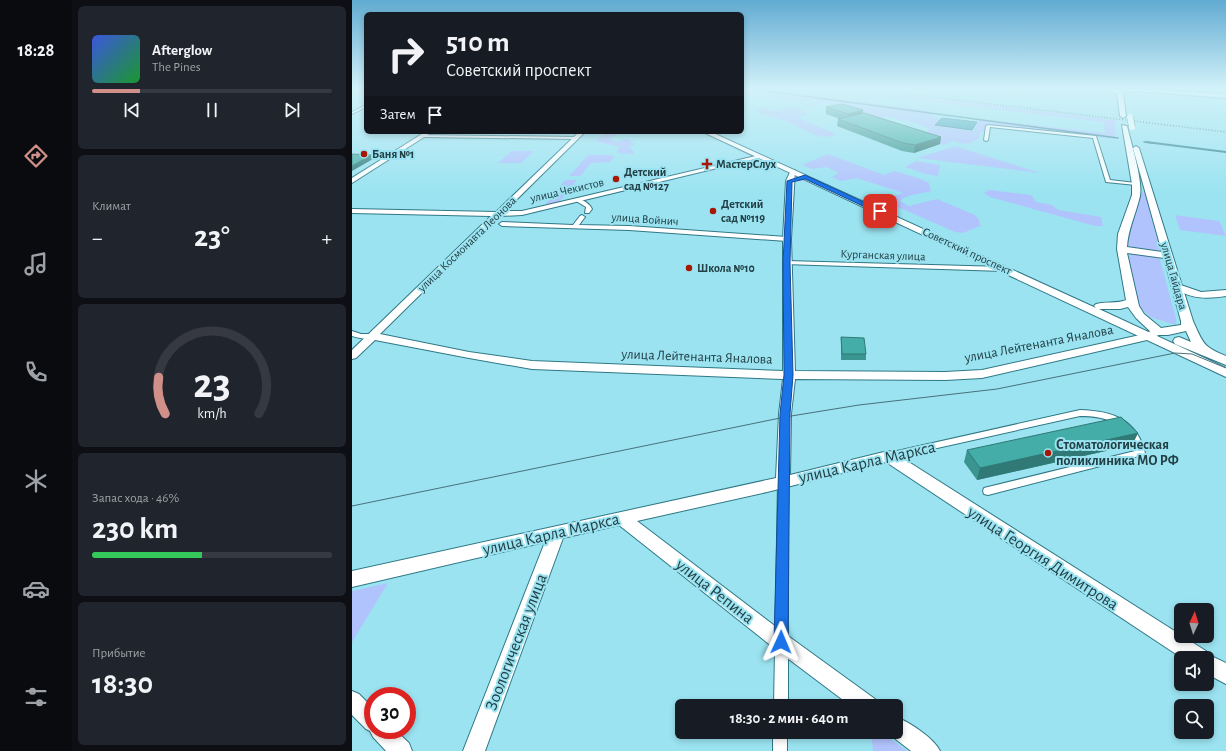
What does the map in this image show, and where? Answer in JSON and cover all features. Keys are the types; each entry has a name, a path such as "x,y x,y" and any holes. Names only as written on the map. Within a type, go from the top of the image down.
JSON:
{"main road":[{"name":"улица Гайдара","path":"1127,123 1128,126 1140,161 1187,321 1186,327 1153,334 1136,312 1131,302 1122,249 1123,234 1136,195 1136,184 1128,126 1129,123"},
{"name":"Советский проспект","path":"710,134 1004,268 1153,334 1226,361"},
{"name":"Советский проспект","path":"722,134 1100,306 1226,373"},
{"path":"1122,249 1168,256"},
{"path":"1100,306 1120,306 1131,302"},
{"path":"1187,321 1196,340 1205,352"}],"street":[{"path":"986,140 988,126 1095,137 1108,181 1136,184"},
{"path":"352,181 426,134"},
{"path":"423,136 579,135"},
{"name":"улица Космонавта Леонова","path":"352,356 579,135"},
{"name":"улица Чекистов","path":"352,211 498,214 522,212 760,156"},
{"path":"781,699 783,482 785,414 789,375 786,263 790,181 793,171"},
{"path":"790,181 805,177"},
{"path":"578,200 588,206 589,209 587,212"},
{"path":"575,226 582,217"},
{"name":"улица Войнич","path":"502,224 575,226 787,239"},
{"name":"Курганская улица","path":"786,263 1004,268"},
{"path":"1178,288 1192,294 1205,297 1226,293"},
{"name":"улица Лейтенанта Яналова","path":"352,333 360,336 372,336 469,355 532,365 789,375 945,376 982,374 1115,345 1153,334"},
{"name":"улица Карла Маркса","path":"352,579 783,482 888,456 1080,413 1094,413 1120,421 1129,428 1139,444 1140,452 988,491"},
{"name":"улица Георгия Димитрова","path":"888,456 1188,651"},
{"name":"улица Репина","path":"621,518 781,642 858,699"},
{"name":"Зоологическая улица","path":"474,751 557,533"},
{"path":"1214,667 1226,674"},
{"path":"352,701 364,713"},
{"path":"903,732 929,751"},
{"path":"389,739 401,751"},
{"path":"780,739 780,751"}],"shaded area":[{"path":"792,123 810,123 836,134 826,137 816,135 796,126"},
{"path":"915,123 937,123 935,125 974,131 977,123 1015,123 1105,133 1104,123 1115,123 1115,139 986,125 984,133 980,132 979,138 972,142 964,144 953,141 943,145 917,135 927,132 929,128"},
{"path":"937,123 976,123 972,130 935,125"},
{"path":"603,134 620,134 611,137 610,139 616,142 627,139 634,143 634,145 629,146 635,154 618,153 617,151 620,146 596,142"},
{"path":"955,146 1040,173 918,158"},
{"path":"512,151 534,151 521,163 498,163"},
{"path":"828,154 884,175 895,171 921,179 929,183 931,191 910,196 900,201 909,206 937,199 975,215 979,220 980,225 982,225 963,233 955,232 882,200 903,193 857,178 841,181 832,177 839,173 826,167 812,169 802,165"},
{"path":"588,155 611,155 614,157 610,162 591,163 580,176 569,176"},
{"path":"916,161 940,165 938,176 926,174 905,167"},
{"path":"565,180 577,180 559,202 544,206"},
{"path":"989,190 1031,195 1036,202 1052,205 1058,210 1101,217 1103,226 1095,226 990,197 984,193"},
{"path":"1140,192 1145,193 1160,250 1159,251 1131,248 1127,245"},
{"path":"1175,215 1219,221 1226,236 1180,230"},
{"path":"1128,252 1159,256 1176,319 1176,325 1150,317 1135,302"},
{"path":"388,583 352,642 352,591"},
{"path":"872,739 891,739 907,751 873,751"}],"building":[{"path":"849,123 896,123 941,137 915,145 903,143"},
{"path":"352,154 371,155 352,166"},
{"path":"841,337 864,338 866,354 842,354"},
{"path":"1121,417 1138,433 980,468 967,450"}],"waterway":[{"path":"1006,123 1118,138"},
{"path":"1144,142 1154,143"},
{"path":"1146,142 1154,143"},
{"path":"1154,143 1226,152"}],"tram line":[{"path":"352,506 785,417 859,405 997,389 1175,353 1192,354 1226,368"}],"railway":[{"path":"1151,123 1226,132"}],"place":[{"name":"Баня №1","path":"364,154"},
{"name":"МастерСлух","path":"707,164"},
{"name":"Детский сад №127","path":"616,179"},
{"name":"Детский сад №119","path":"713,211"},
{"name":"Школа №10","path":"689,268"},
{"name":"Стоматологическая поликлиника МО РФ","path":"1048,453"}],"route":[{"path":"781,642 785,414 789,375 786,263 790,181 805,177 880,211"}]}
